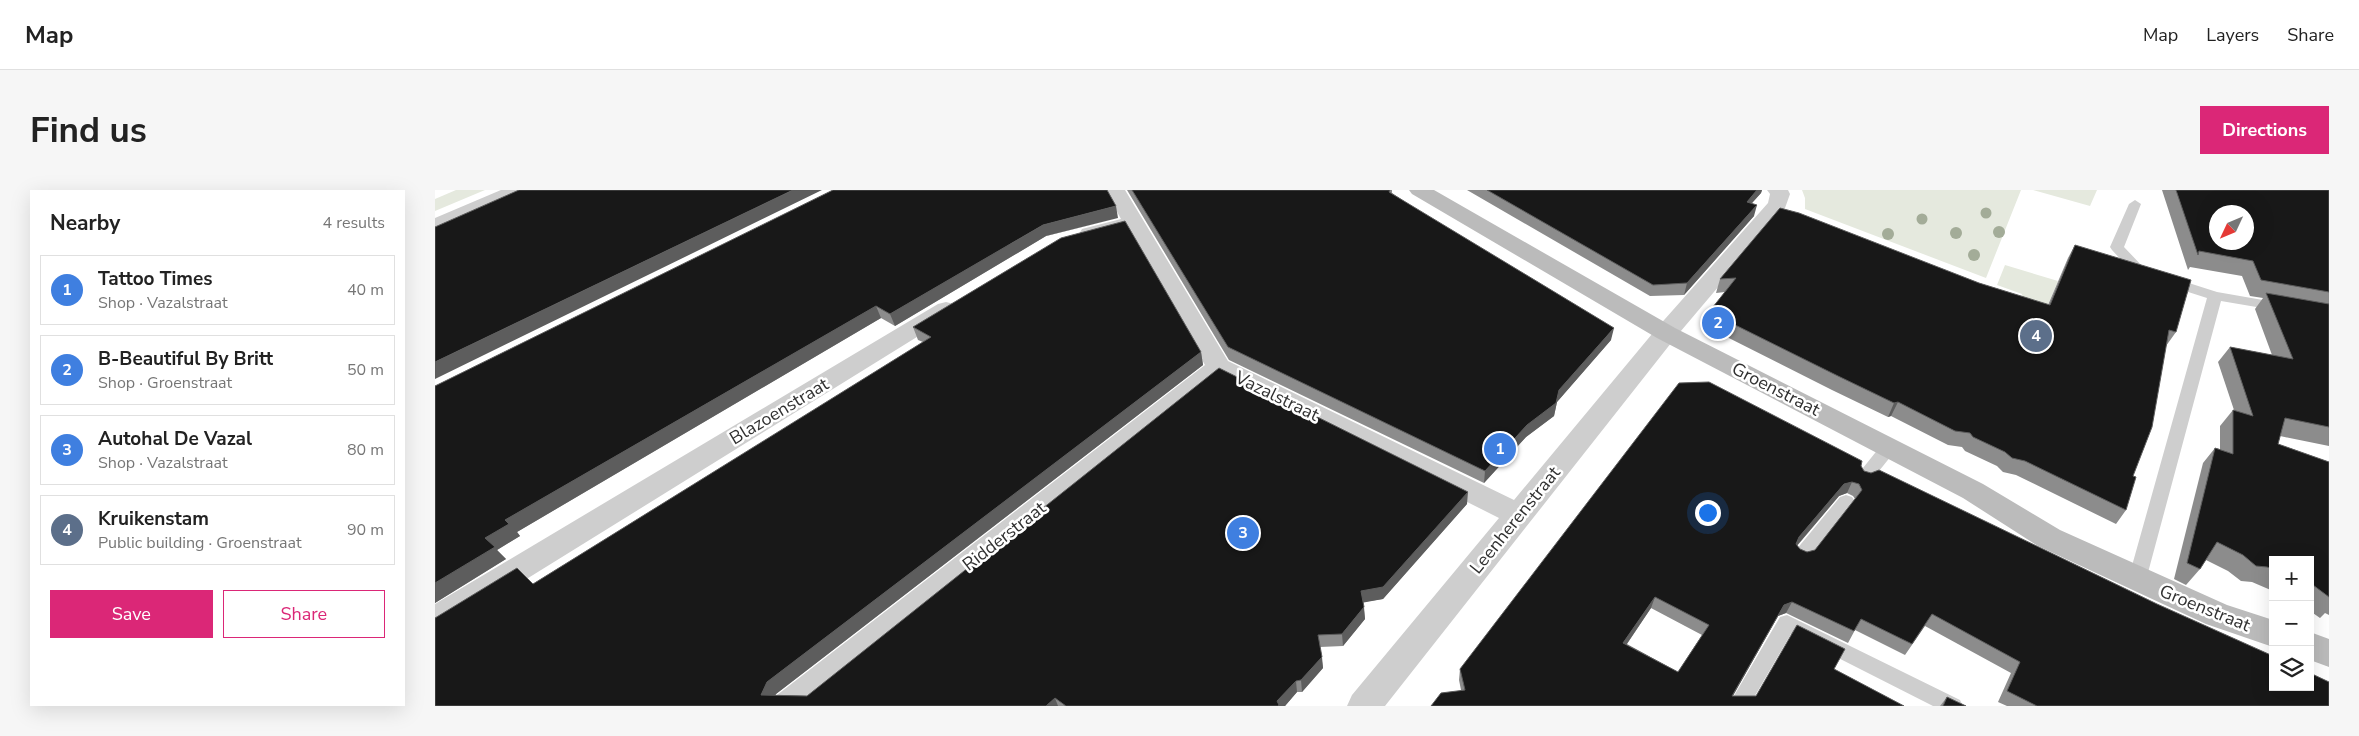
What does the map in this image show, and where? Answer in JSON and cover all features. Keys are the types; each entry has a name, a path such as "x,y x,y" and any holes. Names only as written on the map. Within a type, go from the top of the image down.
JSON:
{"street":[{"path":"435,226 519,190"},
{"name":"Vazalstraat","path":"1115,190 1219,367 1520,515"},
{"name":"Groenstraat","path":"1419,190 1666,332 1973,491 2049,538 2137,580 2217,615 2269,633"},
{"name":"Leenherenstraat","path":"1363,706 1520,515 1666,332 1778,204 1780,194 1777,190"},
{"path":"1063,241 1133,222"},
{"name":"Blazoenstraat","path":"435,620 970,294"},
{"name":"Ridderstraat","path":"789,706 1219,367"},
{"path":"2314,647 2329,653"}],"lane":[{"path":"2135,204 2117,247 2140,272 2215,296 2291,309"},
{"name":"Groenstraat","path":"2137,580 2215,296"},
{"path":"1865,477 1889,447"},
{"path":"1802,555 1846,500"},
{"path":"1738,706 1787,623 1953,706"}],"shaded area":[{"path":"456,190 485,190 435,211 435,199"},
{"path":"1802,190 2021,190 1986,278 1805,209 1805,198"},
{"path":"2033,190 2097,190 2090,206"},
{"path":"2005,265 2058,281 2047,307 2021,298 2022,294 1997,285"}],"building":[{"path":"519,190 793,190 435,362 435,227"},
{"path":"833,190 1107,190 1116,206 1043,225 890,314 876,306 505,520 509,524 485,538 495,547 435,583 435,386"},
{"path":"1132,190 1390,190 1389,192 1614,328 1559,390 1556,403 1527,425 1485,471 1228,347"},
{"path":"1487,190 1757,190 1747,202 1757,205 1687,283 1653,285"},
{"path":"2176,190 2329,190 2329,292 2261,280 2253,261 2199,251 2198,255"},
{"path":"1780,208 1799,213 1979,283 2050,305 2075,245 2191,280 2176,332 2169,330 2152,427 2133,476 2136,477 2126,510 2025,461 2012,458 2005,452 1973,437 1970,433 1955,431 1898,402 1894,403 1709,312 1736,278 1720,279"},
{"path":"1125,221 1201,352 767,682 761,695 807,696 1219,368 1468,492 1383,587 1361,591 1364,607 1342,634 1318,635 1322,657 1301,680 1296,681 1277,701 1278,706 1066,706 1055,698 1046,706 435,706 435,618 517,568 533,584 931,337 913,327 1061,238"},
{"path":"2266,293 2329,304 2329,427 2285,418 2278,444 2329,462 2329,597 2314,586 2314,556 2269,556 2269,568 2256,566 2243,555 2217,542 2200,569 2187,563 2215,448 2233,454 2233,410 2253,416 2230,347 2293,359"},
{"path":"1709,382 1862,461 1861,466 1864,471 1871,473 1879,470 2157,604 2269,654 2269,691 2314,691 2314,675 2329,682 2329,706 2037,706 2007,691 2020,662 1932,614 1912,644 1861,619 1854,631 1792,602 1784,605 1732,696 1756,696 1797,625 1845,649 1834,669 1904,706 1431,706 1441,693 1465,690 1460,669 1679,383","holes":["1852,482 1859,484 1862,490 1815,550 1807,552 1800,549 1796,544 1799,537 1844,484","1655,597 1709,625 1678,672 1623,643"]},
{"path":"1947,697 1966,706 1943,706"}],"place":[{"name":"B-Beautiful By Britt","path":"1718,323"},
{"name":"Kruikenstam","path":"2036,336"},
{"name":"Tattoo Times","path":"1500,449"},
{"name":"Autohal De Vazal","path":"1243,533"}]}
